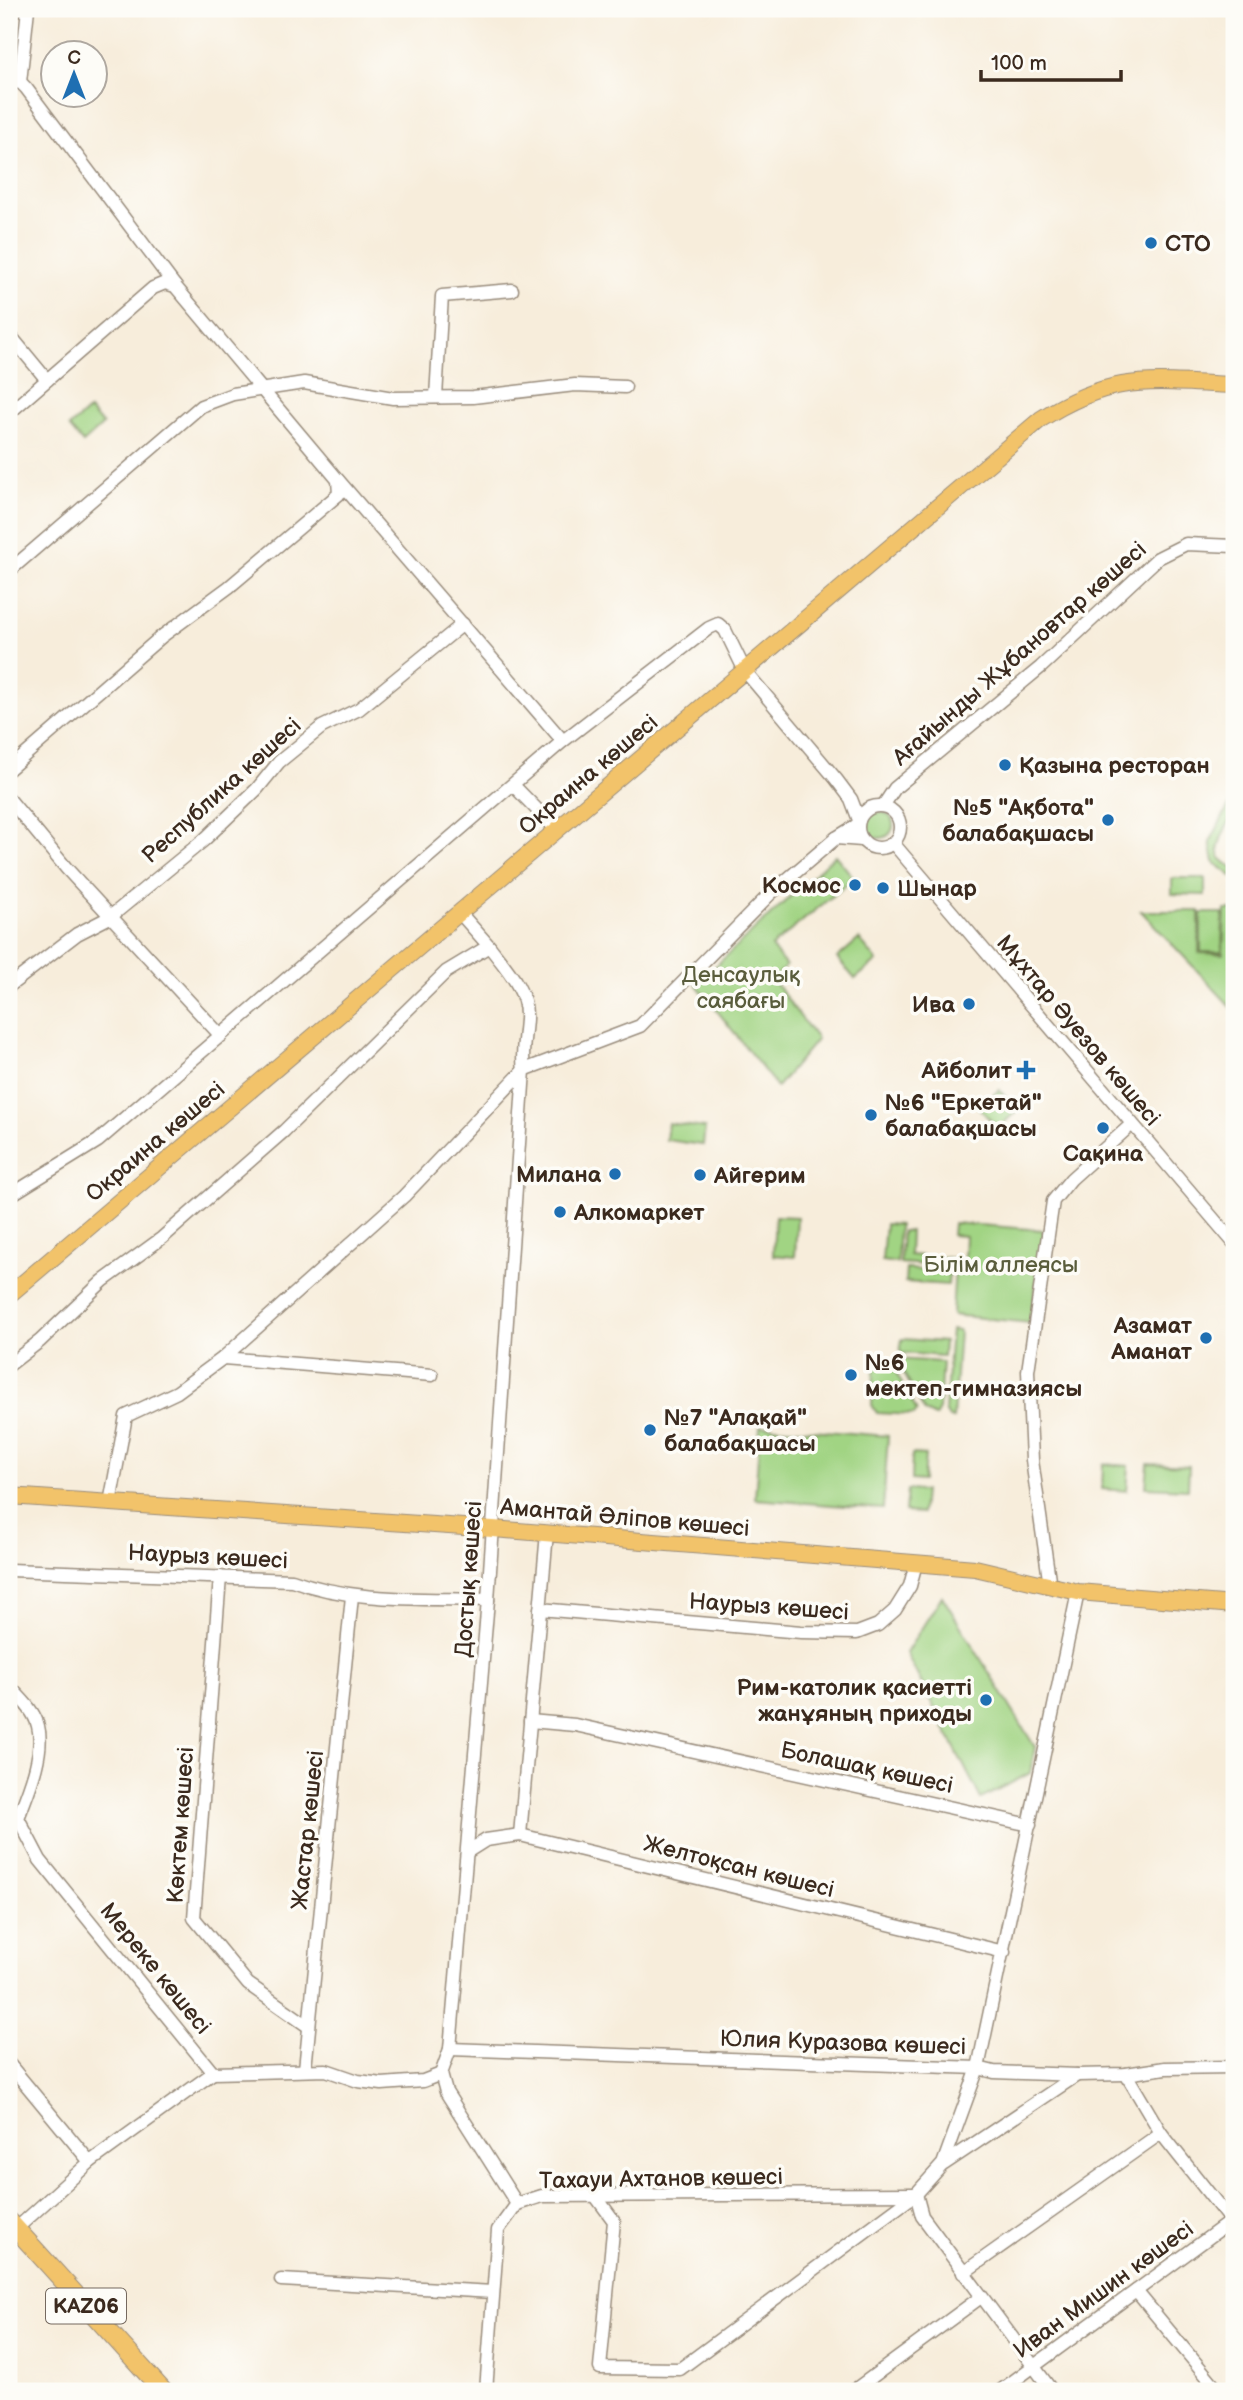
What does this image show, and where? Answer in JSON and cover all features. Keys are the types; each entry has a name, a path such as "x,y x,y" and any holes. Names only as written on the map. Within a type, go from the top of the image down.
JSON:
{"highway":[{"name":"KАZ06","path":"13,2225 163,2391"}],"main road":[{"name":"Окраина көшесі","path":"9,1295 1022,433 1065,403 1114,384 1234,385"},
{"name":"Амантай Әліпов көшесі","path":"9,1496 493,1529 916,1563 988,1570 1078,1592 1234,1605"}],"street":[{"path":"28,9 15,83 170,284 263,388 338,480 563,741"},
{"path":"9,413 153,288 170,284"},
{"path":"436,397 442,296 512,290"},
{"path":"9,334 47,380"},
{"path":"9,571 201,407 233,394 304,383 394,398 473,397 575,385 625,387"},
{"path":"9,769 161,637 331,504 339,494 338,480"},
{"name":"Ағайынды Жұбановтар көшесі","path":"883,806 895,788 1041,667 1158,558 1186,544 1234,546"},
{"name":"Республика көшесі","path":"9,986 77,934 110,917 204,839 257,789 279,762 322,727 359,709 463,624"},
{"path":"9,1196 97,1141 563,741 718,624 725,630 745,671 850,799 862,840"},
{"path":"513,785 557,830"},
{"path":"9,799 110,917 221,1036"},
{"path":"836,838 862,840 874,847 893,843 900,828 894,812 883,806 867,808 850,799"},
{"path":"110,1503 126,1416 177,1392 223,1358 404,1196 524,1070 640,1026 770,894 836,838 858,823 867,808"},
{"name":"Мұхтар Әуезов көшесі","path":"893,843 1234,1243"},
{"name":"Достық көшесі","path":"441,2074 450,2049 488,1600 524,1070 522,1047 527,1009 523,995 489,946 460,913"},
{"path":"9,1365 40,1341 103,1281 162,1238 284,1131 446,972 489,946"},
{"path":"1051,1586 1032,1460 1028,1371 1051,1212 1060,1189 1132,1124"},
{"path":"223,1358 432,1375"},
{"path":"520,1835 547,1533"},
{"name":"Наурыз көшесі","path":"540,1609 802,1632 858,1633 878,1625 895,1611 910,1586 916,1563"},
{"name":"Наурыз көшесі","path":"9,1570 292,1580 323,1592 352,1596 488,1600"},
{"name":"Көктем көшесі","path":"220,1577 194,1918 248,1984 308,2026"},
{"path":"943,2164 978,2068 1078,1592"},
{"name":"Жастар көшесі","path":"304,2069 352,1596"},
{"name":"Мереке көшесі","path":"9,1686 33,1714 39,1737 35,1764 18,1818 19,1825 40,1860 213,2073"},
{"name":"Болашақ көшесі","path":"530,1721 575,1725 1030,1825"},
{"name":"Желтоқсан көшесі","path":"467,1852 486,1840 520,1835 1004,1952"},
{"name":"Юлия Куразова көшесі","path":"450,2049 978,2068 994,2073 1078,2075 1126,2074 1165,2067 1234,2067"},
{"path":"9,2064 90,2162"},
{"path":"13,2225 90,2162 213,2073 304,2069 326,2070 358,2081 382,2084 423,2081 441,2074 446,2092 517,2204"},
{"path":"1126,2074 1161,2133 1233,2223"},
{"path":"597,2197 614,2221 600,2368 680,2369 916,2194 943,2164 1078,2075"},
{"path":"963,2273 1161,2133"},
{"path":"916,2194 922,2217 1052,2391"},
{"name":"Тахауи Ахтанов көшесі","path":"486,2391 498,2230 517,2204 541,2196 916,2194"},
{"name":"Иван Мишин көшесі","path":"1000,2391 1233,2223"},
{"path":"281,2280 493,2292"},
{"path":"1136,2291 1219,2391"},
{"path":"853,2391 981,2297"}],"green space":[{"path":"89,410 103,425 83,443 69,427"},
{"path":"1234,796 1234,811 1222,835 1219,850 1225,863 1234,867 1234,878 1214,862 1210,842"},
{"path":"880,812 889,816 893,825 889,834 880,838 871,834 867,825 871,816"},
{"name":"Денсаулық саябағы","path":"835,855 854,878 771,947 786,966 773,980 817,1039 777,1087 696,984"},
{"path":"1172,878 1205,878 1205,895 1172,894"},
{"path":"1225,910 1234,910 1234,1010 1141,911 1199,911 1199,953 1223,954"},
{"path":"1201,913 1223,913 1222,952 1201,952"},
{"path":"859,939 877,961 855,979 837,958"},
{"path":"999,1090 1018,1110 998,1128 979,1108"},
{"path":"668,1123 705,1128 703,1145 666,1140"},
{"path":"775,1216 797,1217 795,1257 773,1255"},
{"name":"Білім аллеясы","path":"953,1223 1042,1230 1044,1233 1030,1323 952,1315 955,1267 900,1263 902,1231 910,1231 909,1255 964,1259 965,1236 952,1235"},
{"path":"885,1224 899,1225 897,1263 882,1261"},
{"path":"906,1269 949,1272 948,1285 905,1282"},
{"path":"951,1330 959,1331 953,1419 949,1418 945,1411"},
{"path":"902,1339 944,1342 943,1356 900,1353"},
{"path":"875,1357 888,1358 917,1411 914,1415 877,1413 872,1405"},
{"path":"896,1359 942,1362 939,1410 935,1417 925,1412"},
{"path":"760,1426 888,1436 883,1509 755,1499"},
{"path":"912,1454 925,1455 923,1481 911,1480"},
{"path":"1103,1464 1129,1466 1127,1491 1102,1489"},
{"path":"1148,1464 1189,1466 1188,1489 1146,1487"},
{"path":"907,1490 924,1491 922,1513 905,1512"},
{"path":"942,1596 1035,1747 1030,1773 981,1799 906,1653"}],"place":[{"name":"СТО","path":"1151,243"},
{"name":"Қазына ресторан","path":"1005,765"},
{"name":"№5 \"Ақбота\" балабақшасы","path":"1108,820"},
{"name":"Космос","path":"855,885"},
{"name":"Шынар","path":"883,888"},
{"name":"Ива","path":"969,1004"},
{"name":"Айболит","path":"1026,1070"},
{"name":"№6 \"Еркетай\" балабақшасы","path":"871,1115"},
{"name":"Сақина","path":"1103,1128"},
{"name":"Милана","path":"615,1174"},
{"name":"Айгерим","path":"700,1175"},
{"name":"Алкомаркет","path":"560,1212"},
{"name":"Азамат Аманат","path":"1206,1338"},
{"name":"№6 мектеп-гимназиясы","path":"851,1375"},
{"name":"№7 \"Алақай\" балабақшасы","path":"650,1430"},
{"name":"Рим-католик қасиетті жанұяның приходы","path":"986,1700"}]}
